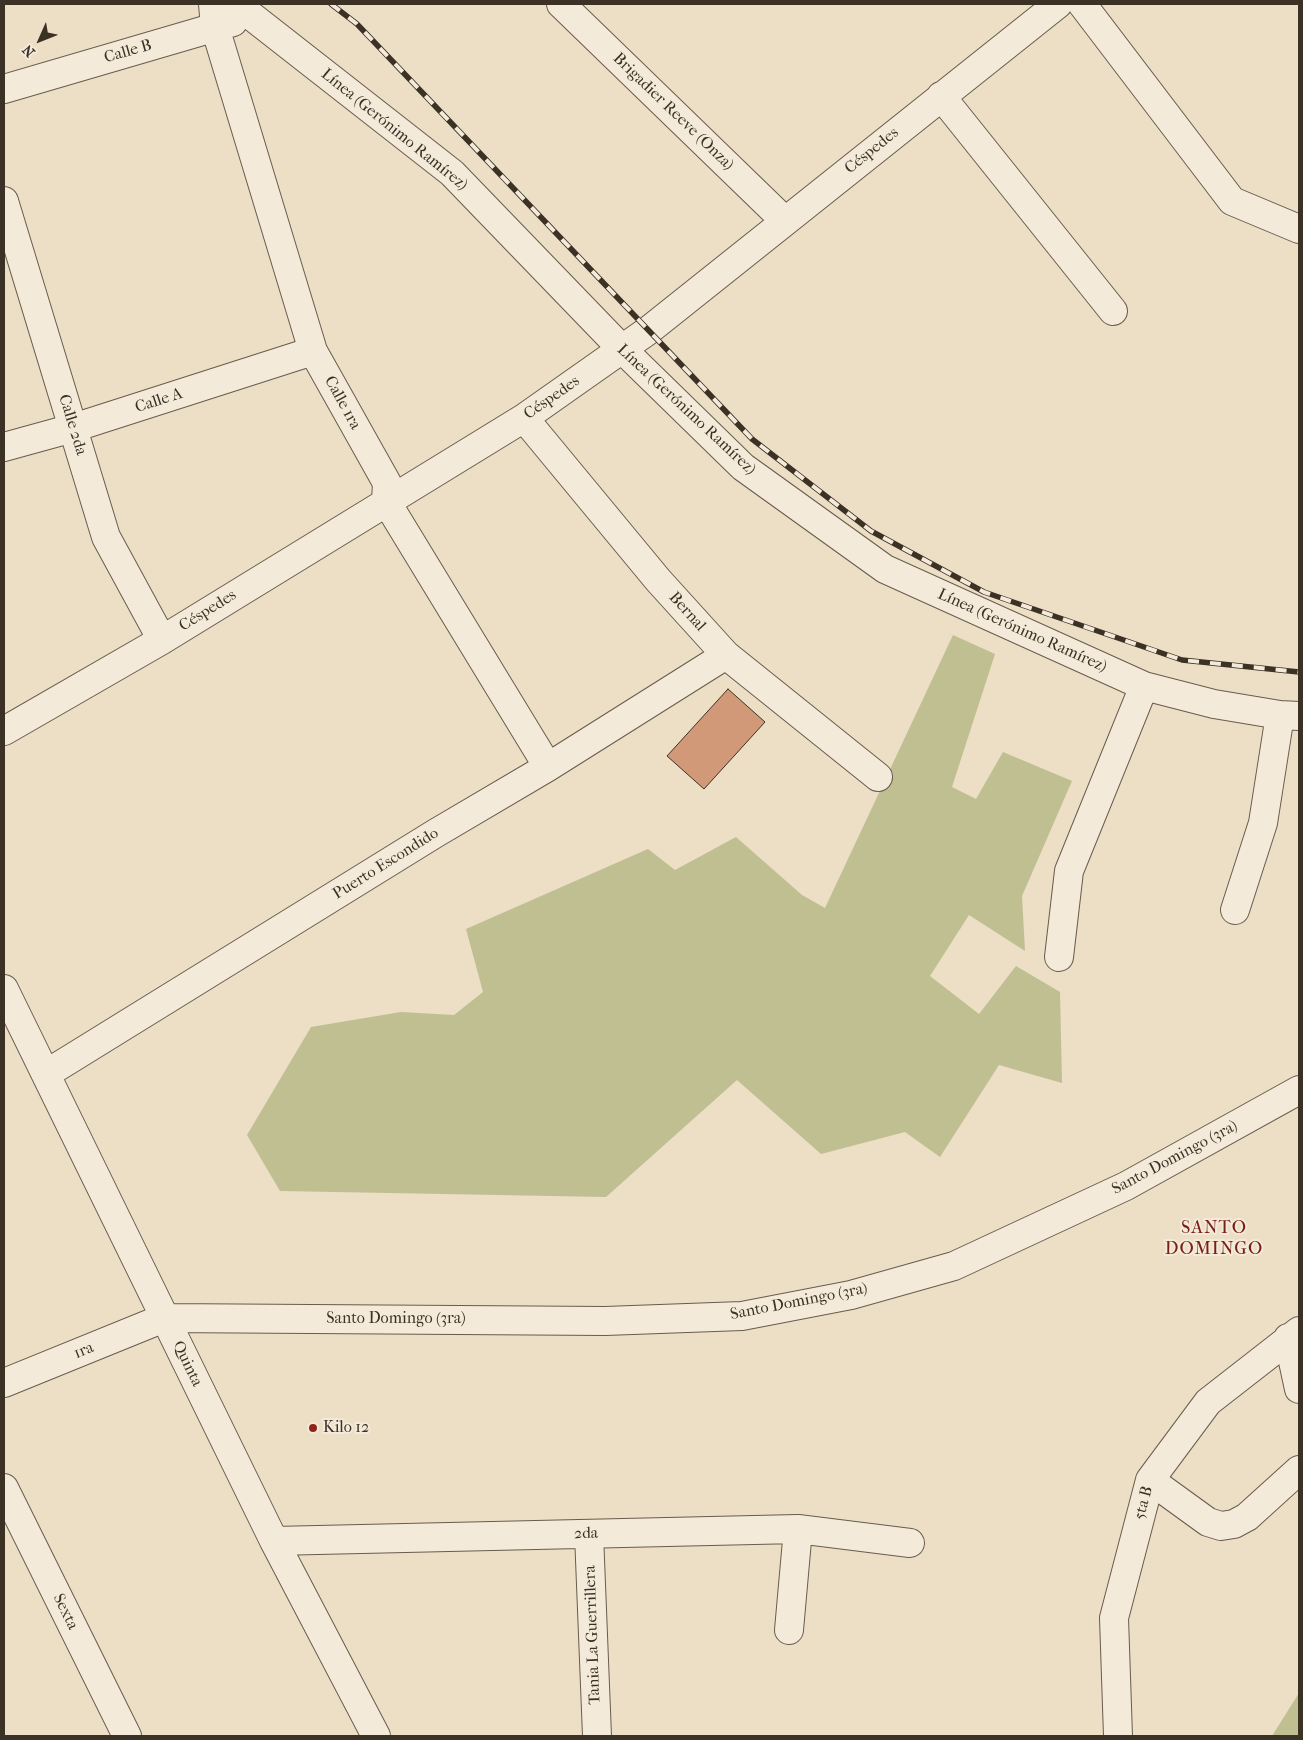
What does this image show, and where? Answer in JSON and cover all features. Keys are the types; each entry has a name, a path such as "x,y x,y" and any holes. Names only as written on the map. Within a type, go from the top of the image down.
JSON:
{"street":[{"name":"Brigadier Reeve (Onza)","path":"561,4 785,221"},
{"name":"Céspedes","path":"4,731 162,640 524,418 620,348 649,330 1058,4"},
{"path":"1082,4 1232,201 1299,229"},
{"name":"Calle B","path":"4,89 214,15 245,10"},
{"name":"Línea (Gerónimo Ramírez)","path":"245,10 452,173 620,348 743,467 885,569 1144,686 1214,704 1289,716"},
{"name":"Calle 1ra","path":"214,15 313,351 387,482 386,501 548,767"},
{"path":"941,96 1113,312"},
{"name":"Calle 2da","path":"4,201 106,537 162,640"},
{"name":"Calle A","path":"4,447 73,428 313,351"},
{"name":"Bernal","path":"524,418 658,580 726,655 878,777"},
{"name":"Puerto Escondido","path":"46,1074 436,833 548,767 726,655"},
{"path":"1059,957 1069,871 1144,686"},
{"path":"1235,910 1262,823 1289,716"},
{"name":"Quinta","path":"4,989 274,1541 376,1736"},
{"name":"Santo Domingo (3ra)","path":"164,1318 605,1321 742,1316 851,1295 954,1266 1126,1186 1299,1090"},
{"name":"1ra","path":"4,1384 164,1318"},
{"path":"1294,1334 1299,1389"},
{"name":"5ta B","path":"1118,1736 1114,1618 1150,1480 1208,1402 1294,1334"},
{"path":"1150,1480 1208,1522 1221,1526 1234,1524 1248,1517 1299,1470"},
{"name":"Sexta","path":"4,1488 127,1736"},
{"path":"789,1630 798,1529"},
{"name":"2da","path":"274,1541 798,1529 910,1543"},
{"name":"Tania La Guerrillera","path":"589,1534 596,1736"}],"green space":[{"path":"953,635 995,654 952,787 976,799 1003,752 1072,781 1022,896 1025,951 969,915 930,976 979,1014 1016,966 1060,992 1062,1083 999,1065 940,1157 905,1132 821,1154 737,1080 606,1197 280,1191 247,1135 311,1027 401,1012 454,1015 483,992 466,929 648,849 675,870 736,837 802,895 825,908"},
{"path":"1299,1693 1299,1736 1272,1736"}],"building":[{"path":"728,689 765,722 704,789 667,756"}],"railway":[{"path":"331,4 357,24 752,439 871,531 984,592 1182,660 1299,672"}],"place":[{"name":"Kilo 12","path":"313,1428"}],"district":[{"name":"SANTO DOMINGO","path":"1214,1239"}]}
